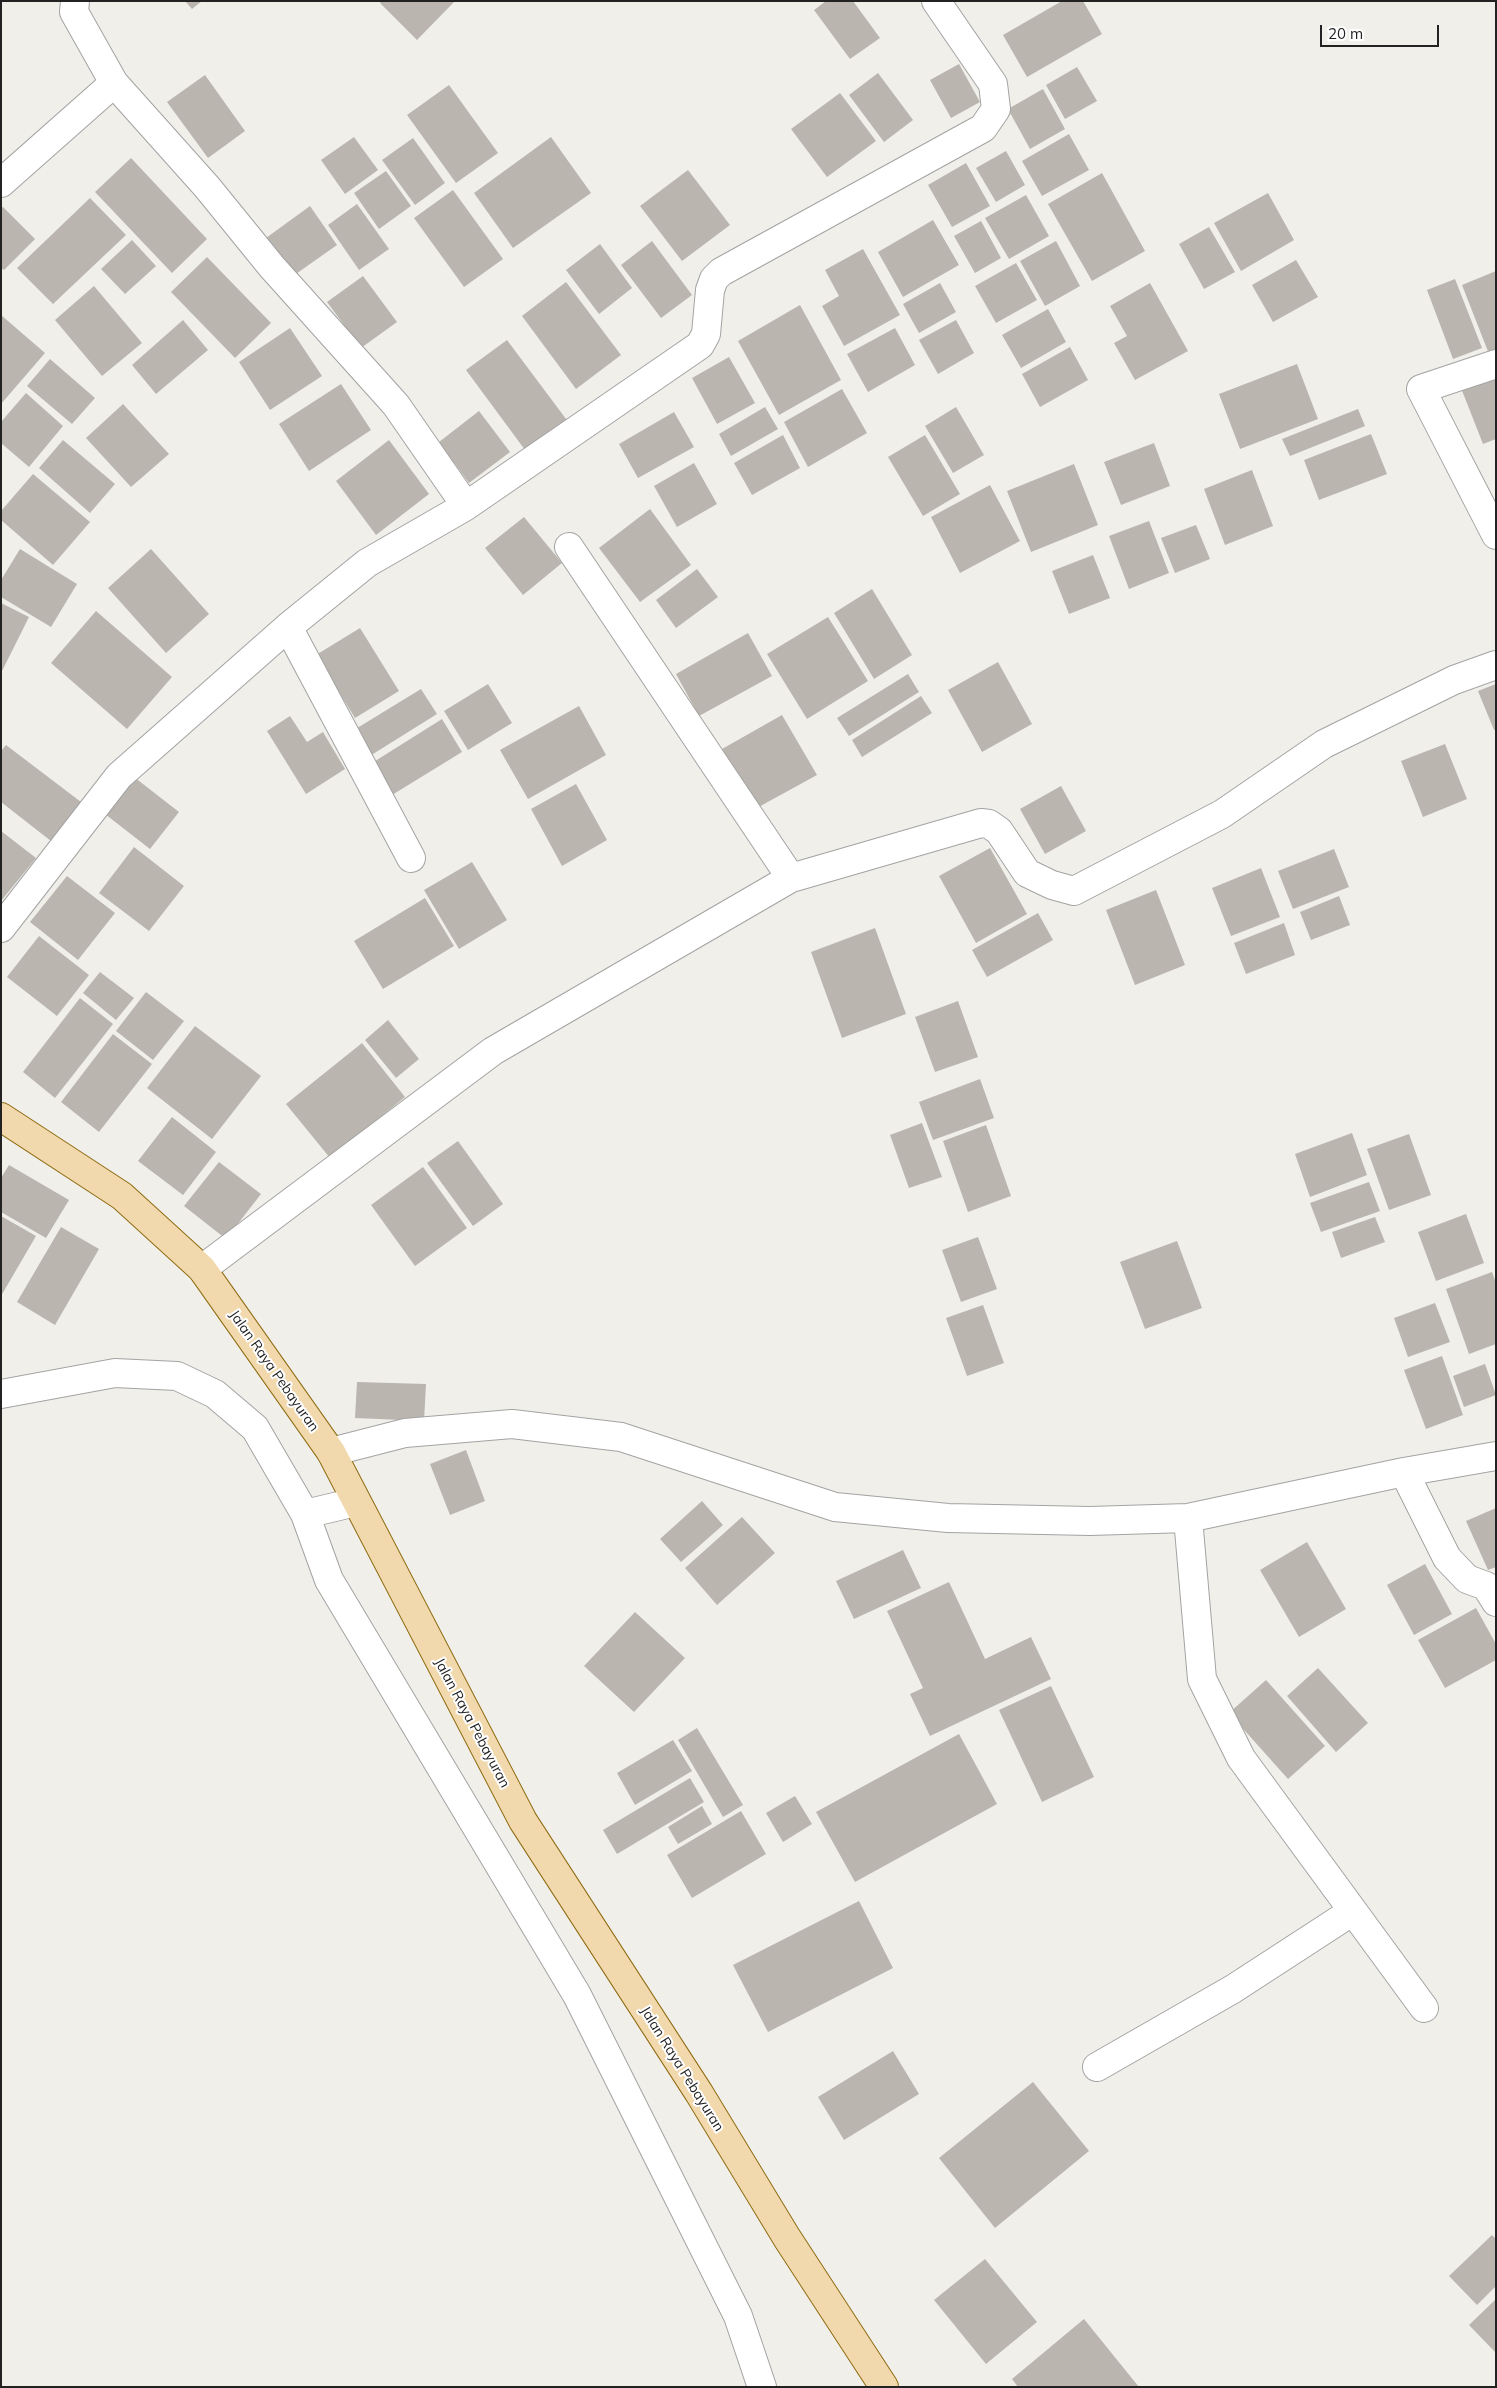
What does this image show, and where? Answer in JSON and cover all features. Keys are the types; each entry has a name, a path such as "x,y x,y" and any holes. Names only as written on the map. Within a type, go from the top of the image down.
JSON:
{"main road":[{"name":"Jalan Raya Pebayuran","path":"1,1117 122,1196 202,1269 331,1452 523,1820 699,2093 787,2238 880,2385"}],"street":[{"path":"75,1 74,12 114,83 207,187 272,267 396,405 466,506"},
{"path":"1,928 119,776 288,627 367,563 466,506 700,345 706,334 710,290 714,279 721,272 983,128 996,109 993,84 936,1"},
{"path":"1,183 114,83"},
{"path":"1496,364 1421,389 1496,535"},
{"path":"569,547 791,878"},
{"path":"288,627 411,858"},
{"path":"202,1269 493,1051 791,878 981,823 988,824 999,831 1027,873 1052,885 1074,892 1222,814 1324,744 1454,680 1496,665"},
{"path":"1,1394 114,1373 176,1376 215,1394 255,1428 305,1514 329,1580 578,1994 738,2316 762,2387"},
{"path":"331,1452 405,1433 512,1424 621,1437 836,1508 948,1518 1090,1521 1188,1518 1404,1472 1496,1456"},
{"path":"1404,1472 1447,1558 1467,1578 1486,1586 1496,1602"},
{"path":"305,1514 356,1502"},
{"path":"1188,1518 1202,1679 1241,1758 1424,2008"},
{"path":"1097,2067 1232,1989 1353,1912"}],"building":[{"path":"185,1 202,1 192,9"},
{"path":"381,1 455,1 417,40 380,3"},
{"path":"826,1 853,1 880,38 850,59 814,10"},
{"path":"1062,1 1083,1 1102,34 1027,77 1003,35"},
{"path":"959,64 980,102 951,118 930,80"},
{"path":"1077,67 1097,101 1065,119 1046,85"},
{"path":"878,73 913,120 884,142 849,95"},
{"path":"205,75 245,131 208,158 167,102"},
{"path":"449,85 498,153 456,183 407,115"},
{"path":"1043,89 1065,129 1030,149 1008,109"},
{"path":"840,93 876,141 827,177 791,129"},
{"path":"1069,134 1089,170 1042,196 1022,161"},
{"path":"354,137 378,170 345,194 321,160"},
{"path":"551,137 591,193 513,248 474,193"},
{"path":"413,138 445,183 415,205 382,160"},
{"path":"1006,151 1025,185 996,202 976,168"},
{"path":"131,158 207,239 172,273 95,192"},
{"path":"966,163 990,206 952,227 928,185"},
{"path":"688,170 730,225 682,261 640,206"},
{"path":"386,171 411,206 379,229 354,193"},
{"path":"1102,173 1145,251 1092,281 1048,204"},
{"path":"453,190 503,259 464,287 414,218"},
{"path":"1268,193 1294,240 1241,271 1214,223"},
{"path":"1026,195 1049,236 1009,259 985,218"},
{"path":"90,198 126,235 53,304 17,268"},
{"path":"357,204 389,249 359,270 328,225"},
{"path":"310,206 337,245 293,276 266,238"},
{"path":"3,207 35,239 4,270 1,268 1,208"},
{"path":"933,220 959,265 903,297 878,252"},
{"path":"981,221 1001,258 975,273 954,236"},
{"path":"1209,227 1235,272 1204,289 1179,244"},
{"path":"132,240 156,266 125,294 101,269"},
{"path":"652,241 692,295 661,318 621,265"},
{"path":"1056,241 1080,286 1045,306 1020,261"},
{"path":"600,244 632,288 599,314 566,270"},
{"path":"863,249 900,315 844,346 822,306 839,296 825,270"},
{"path":"207,257 271,323 235,358 171,292"},
{"path":"1296,260 1318,297 1273,322 1252,285"},
{"path":"1016,263 1037,300 996,323 975,286"},
{"path":"1496,271 1496,351 1489,354 1462,285"},
{"path":"363,276 397,322 361,348 327,302"},
{"path":"1455,279 1482,348 1453,359 1427,290"},
{"path":"566,282 621,355 576,389 522,316"},
{"path":"940,283 956,312 919,333 903,304"},
{"path":"1150,283 1188,351 1135,380 1114,343 1127,336 1110,306"},
{"path":"94,286 142,343 102,376 55,320"},
{"path":"800,305 841,380 779,415 738,341"},
{"path":"1048,309 1066,342 1021,368 1002,335"},
{"path":"1,315 45,353 1,404"},
{"path":"183,320 208,350 156,394 132,365"},
{"path":"956,320 974,353 938,374 919,340"},
{"path":"290,328 322,376 270,410 239,362"},
{"path":"895,328 915,365 868,392 847,354"},
{"path":"507,340 569,423 528,454 466,370"},
{"path":"1070,347 1088,380 1040,407 1022,374"},
{"path":"729,357 755,403 717,424 692,378"},
{"path":"50,359 95,398 72,424 27,386"},
{"path":"1297,364 1318,419 1240,449 1219,394"},
{"path":"1496,375 1496,439 1483,444 1461,388"},
{"path":"341,384 371,430 309,471 279,424"},
{"path":"842,389 867,433 808,467 784,422"},
{"path":"26,393 63,426 29,467 1,443 1,422"},
{"path":"123,404 169,454 131,487 86,438"},
{"path":"765,407 778,429 731,456 719,434"},
{"path":"956,407 984,455 953,473 925,426"},
{"path":"1358,409 1365,426 1290,456 1282,439"},
{"path":"479,411 510,452 469,483 439,442"},
{"path":"674,412 694,447 638,478 619,444"},
{"path":"1371,434 1387,474 1319,500 1304,460"},
{"path":"783,435 800,468 752,495 734,463"},
{"path":"925,435 960,494 923,516 888,457"},
{"path":"63,440 115,484 90,513 39,468"},
{"path":"389,440 429,494 376,535 336,481"},
{"path":"1154,443 1170,486 1121,505 1104,462"},
{"path":"694,463 717,504 677,527 654,486"},
{"path":"1074,464 1098,525 1031,552 1007,491"},
{"path":"1252,470 1273,526 1225,545 1204,489"},
{"path":"33,474 90,522 53,565 1,520 1,511"},
{"path":"990,485 1020,541 960,573 931,517"},
{"path":"650,509 691,565 640,602 599,548"},
{"path":"524,517 562,563 523,595 485,548"},
{"path":"1149,521 1169,573 1129,589 1109,536"},
{"path":"1196,525 1210,559 1175,573 1161,538"},
{"path":"20,549 77,584 51,627 1,597 1,580"},
{"path":"151,549 209,614 166,653 108,588"},
{"path":"1093,555 1110,598 1069,614 1052,571"},
{"path":"697,569 718,597 676,628 656,600"},
{"path":"872,589 912,655 874,679 834,613"},
{"path":"1,603 29,617 1,673"},
{"path":"96,611 172,677 127,729 51,663"},
{"path":"828,617 868,681 807,719 767,654"},
{"path":"360,628 399,691 355,718 316,655"},
{"path":"748,633 772,676 699,716 676,674"},
{"path":"998,662 1032,724 982,752 948,690"},
{"path":"908,674 919,692 849,736 837,718"},
{"path":"488,684 512,723 468,750 444,711"},
{"path":"1496,684 1496,730 1494,730 1478,691"},
{"path":"421,689 437,714 365,759 349,733"},
{"path":"921,696 932,713 862,757 852,740"},
{"path":"579,706 606,755 528,799 500,750"},
{"path":"782,715 817,775 755,809 722,749"},
{"path":"290,716 307,742 323,732 345,769 306,794 267,731"},
{"path":"442,719 462,752 392,795 372,763"},
{"path":"1445,744 1467,799 1423,817 1401,761"},
{"path":"6,745 81,802 51,841 1,802 1,751"},
{"path":"134,777 179,812 150,849 105,814"},
{"path":"576,784 607,840 562,866 531,809"},
{"path":"1061,786 1086,831 1045,854 1020,809"},
{"path":"1,831 36,858 1,901"},
{"path":"134,847 184,886 149,931 99,893"},
{"path":"990,848 1027,914 976,943 939,876"},
{"path":"1334,849 1349,887 1293,909 1278,871"},
{"path":"472,862 507,920 459,949 424,890"},
{"path":"1261,868 1280,917 1231,936 1212,888"},
{"path":"67,876 115,913 78,960 30,922"},
{"path":"1156,890 1185,965 1135,985 1106,910"},
{"path":"1339,896 1350,925 1311,940 1300,912"},
{"path":"425,898 454,946 383,989 354,941"},
{"path":"1038,913 1053,940 987,977 972,950"},
{"path":"1284,923 1295,955 1246,974 1234,943"},
{"path":"875,928 906,1014 842,1038 811,952"},
{"path":"39,936 89,975 57,1016 7,977"},
{"path":"100,972 134,998 116,1020 83,993"},
{"path":"146,992 184,1021 153,1060 116,1031"},
{"path":"80,998 113,1024 55,1098 23,1072"},
{"path":"958,1001 978,1057 935,1072 915,1017"},
{"path":"388,1020 419,1059 396,1078 365,1040"},
{"path":"195,1026 261,1076 212,1139 147,1088"},
{"path":"113,1034 152,1064 99,1132 61,1102"},
{"path":"362,1043 405,1097 330,1158 286,1104"},
{"path":"980,1079 994,1118 933,1140 919,1102"},
{"path":"172,1117 216,1152 183,1195 138,1161"},
{"path":"922,1123 942,1177 909,1188 890,1135"},
{"path":"986,1125 1011,1196 968,1212 943,1141"},
{"path":"1352,1133 1367,1175 1310,1197 1295,1154"},
{"path":"1409,1134 1431,1195 1389,1210 1367,1149"},
{"path":"458,1141 503,1204 473,1226 427,1163"},
{"path":"219,1162 261,1194 226,1239 184,1206"},
{"path":"9,1165 69,1200 46,1238 1,1212 1,1178"},
{"path":"423,1167 467,1228 415,1266 371,1205"},
{"path":"1369,1182 1380,1211 1321,1232 1310,1203"},
{"path":"1466,1214 1484,1263 1436,1281 1418,1232"},
{"path":"1,1216 36,1236 1,1296"},
{"path":"1375,1217 1385,1242 1341,1258 1332,1232"},
{"path":"61,1227 99,1249 55,1325 17,1302"},
{"path":"978,1237 997,1289 961,1302 942,1250"},
{"path":"1177,1241 1202,1308 1145,1329 1120,1262"},
{"path":"1492,1272 1496,1283 1496,1344 1469,1354 1446,1289"},
{"path":"1435,1303 1450,1342 1408,1357 1394,1318"},
{"path":"983,1305 1004,1363 967,1376 946,1318"},
{"path":"1442,1356 1463,1415 1426,1429 1404,1370"},
{"path":"1485,1364 1496,1395 1464,1407 1453,1376"},
{"path":"357,1382 426,1384 424,1421 355,1418"},
{"path":"466,1450 485,1501 450,1515 430,1464"},
{"path":"702,1501 723,1525 681,1562 660,1539"},
{"path":"1496,1508 1496,1567 1488,1570 1466,1521"},
{"path":"742,1517 775,1553 717,1605 685,1568"},
{"path":"1307,1542 1346,1609 1299,1637 1260,1570"},
{"path":"903,1550 921,1588 854,1619 836,1581"},
{"path":"1425,1564 1452,1614 1414,1635 1387,1585"},
{"path":"949,1582 985,1659 1031,1637 1051,1679 930,1736 910,1694 923,1688 887,1611"},
{"path":"1476,1608 1496,1644 1496,1660 1445,1688 1418,1640"},
{"path":"635,1612 685,1658 634,1712 584,1666"},
{"path":"1318,1668 1368,1723 1336,1752 1287,1696"},
{"path":"1266,1680 1325,1746 1288,1779 1229,1713"},
{"path":"1051,1686 1094,1777 1042,1802 999,1710"},
{"path":"697,1728 743,1805 723,1817 678,1740"},
{"path":"959,1734 997,1804 855,1882 816,1812"},
{"path":"673,1740 692,1771 635,1805 617,1773"},
{"path":"690,1778 704,1802 617,1854 603,1830"},
{"path":"795,1796 812,1824 783,1842 766,1813"},
{"path":"702,1806 712,1824 678,1844 668,1827"},
{"path":"741,1811 766,1854 692,1898 667,1855"},
{"path":"859,1901 893,1968 768,2032 733,1965"},
{"path":"893,2051 919,2094 844,2140 818,2097"},
{"path":"1033,2082 1089,2151 995,2228 939,2158"},
{"path":"1492,2235 1496,2239 1496,2286 1477,2305 1449,2276"},
{"path":"985,2259 1037,2322 986,2364 934,2300"},
{"path":"1496,2299 1496,2353 1469,2325"},
{"path":"1084,2319 1139,2387 1018,2387 1012,2379"}]}
